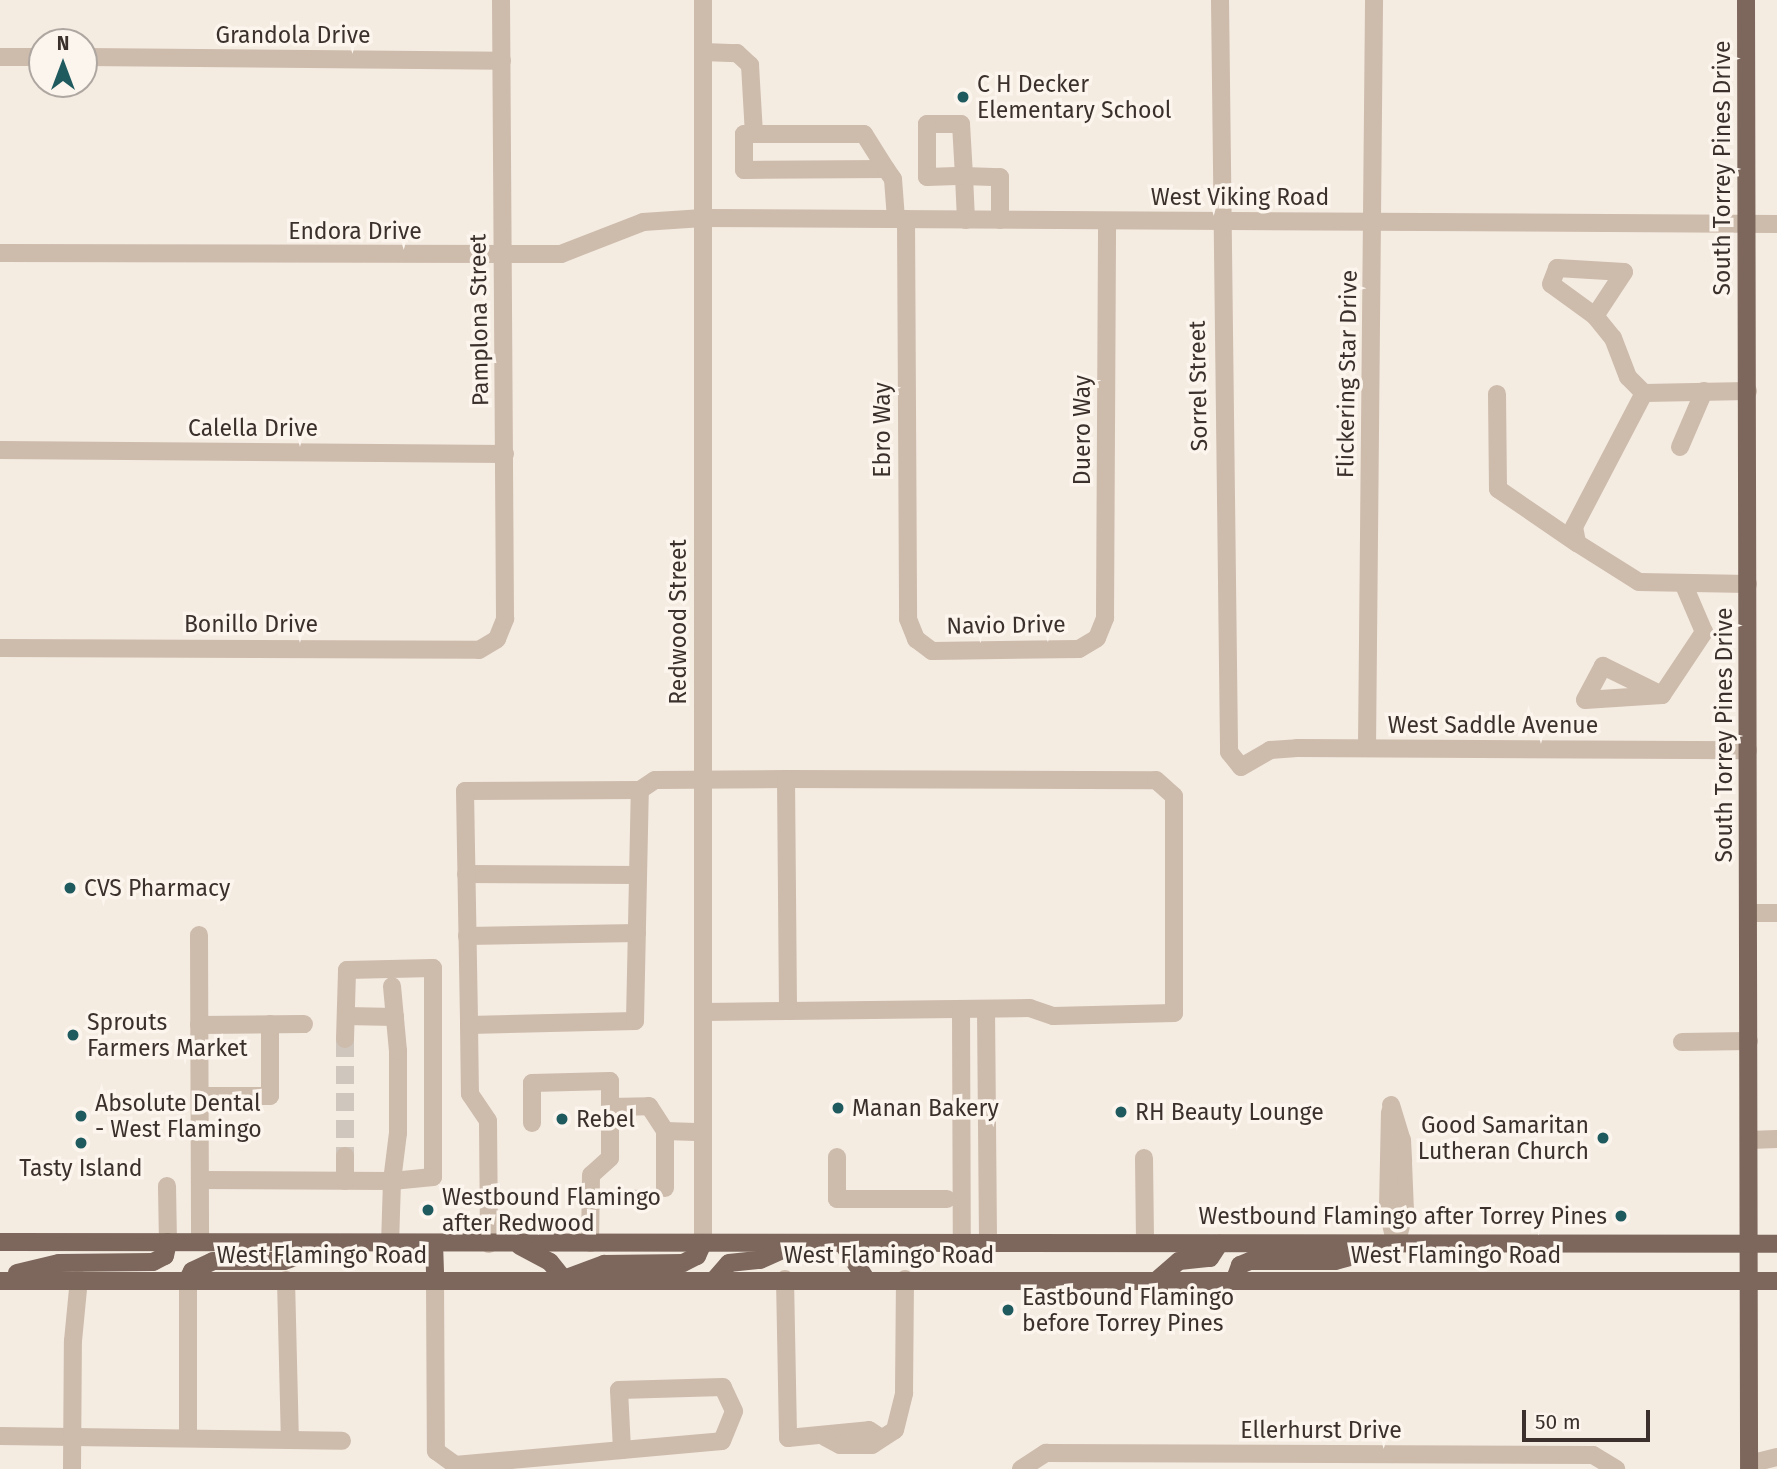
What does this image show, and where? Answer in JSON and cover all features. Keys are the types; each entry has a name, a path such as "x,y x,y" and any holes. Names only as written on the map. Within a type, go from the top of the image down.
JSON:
{"main road":[{"name":"South Torrey Pines Drive","path":"1746,0 1749,1466"},
{"name":"West Flamingo Road","path":"0,1242 1777,1244"},
{"path":"0,1279 59,1262 153,1262 165,1256 168,1242"},
{"path":"188,1279 192,1271 214,1261 284,1261 336,1243"},
{"path":"435,1243 435,1280"},
{"path":"513,1243 551,1262 564,1279 604,1264 683,1263 697,1256 703,1243"},
{"path":"715,1279 729,1263 760,1260 799,1244"},
{"path":"843,1244 866,1279"},
{"path":"1157,1280 1179,1261 1210,1258 1220,1244"},
{"path":"1235,1279 1240,1265 1250,1261 1335,1261 1396,1244"},
{"name":"West Flamingo Road","path":"0,1279 1777,1281"}],"street":[{"name":"Pamplona Street","path":"497,639 505,619 502,0"},
{"name":"Redwood Street","path":"703,0 703,1243"},
{"name":"Sorrel Street","path":"1220,0 1226,732 1229,752 1241,767"},
{"name":"Flickering Star Drive","path":"1367,748 1374,0"},
{"path":"703,52 737,53 750,65 754,134 744,134 744,170 886,169"},
{"path":"0,57 28,57"},
{"name":"Grandola Drive","path":"98,57 502,61"},
{"name":"Ebro Way","path":"754,134 864,134 893,179 901,219 908,619 916,639"},
{"path":"967,220 964,176 1000,177 1000,220"},
{"name":"West Viking Road","path":"703,218 1777,224"},
{"name":"Endora Drive","path":"0,253 502,256 561,254 643,222 703,218"},
{"name":"Duero Way","path":"1097,638 1105,618 1107,220"},
{"path":"1595,316 1613,338 1628,377 1644,393 1748,391"},
{"path":"1680,447 1704,391"},
{"path":"1577,543 1574,527 1644,393"},
{"path":"1497,394 1498,489 1639,582 1748,584"},
{"name":"Calella Drive","path":"0,450 505,454"},
{"path":"1662,695 1704,632 1683,583"},
{"name":"Navio Drive","path":"916,639 932,650 945,650 1079,649 1097,638"},
{"name":"Bonillo Drive","path":"0,648 479,650 497,639"},
{"name":"West Saddle Avenue","path":"1241,767 1270,750 1748,750"},
{"path":"786,779 788,1011"},
{"path":"489,1244 488,1121 470,1094 465,792 640,790 655,780 1156,780 1174,796 1174,1013 1053,1016 1030,1008 703,1012"},
{"path":"469,1025 635,1021 640,790"},
{"path":"466,874 638,875"},
{"path":"1749,913 1777,913"},
{"path":"467,936 637,933"},
{"path":"199,935 200,1242"},
{"path":"200,1180 392,1181 433,1177 433,968 347,970 345,1039"},
{"path":"390,1243 392,1181 398,1133 392,986"},
{"path":"961,1009 962,1244"},
{"path":"986,1009 988,1244"},
{"path":"346,1016 395,1017"},
{"path":"200,1096 270,1096 270,1024"},
{"path":"199,1025 304,1024"},
{"path":"1682,1042 1749,1041"},
{"path":"532,1123 532,1083 610,1081 610,1158 592,1175 590,1243"},
{"path":"1391,1105 1402,1140 1405,1211 1396,1244 1388,1212 1391,1105"},
{"path":"610,1107 649,1106 665,1131 665,1188"},
{"path":"665,1131 703,1132"},
{"path":"1749,1140 1777,1139"},
{"path":"345,1156 345,1181"},
{"path":"837,1157 837,1199 947,1199"},
{"path":"1144,1158 1145,1243"},
{"path":"167,1186 168,1242"},
{"path":"591,1198 643,1199"},
{"path":"72,1469 73,1341 79,1279"},
{"path":"188,1279 188,1437"},
{"path":"785,1279 788,1438 825,1437 840,1445 872,1445 895,1430 902,1409 905,1279"},
{"path":"286,1280 290,1440"},
{"path":"435,1280 436,1451 455,1465 622,1450 722,1441 734,1412 723,1387 619,1390 622,1450"},
{"path":"0,1436 342,1441"},
{"name":"Ellerhurst Drive","path":"1023,1466 1046,1453 1593,1455 1616,1469"},
{"path":"1749,1466 1777,1457"}],"tunnel":[{"path":"345,1039 345,1156"}],"place":[{"name":"C H Decker Elementary School","path":"963,97"},
{"name":"CVS Pharmacy","path":"70,888"},
{"name":"Sprouts Farmers Market","path":"73,1035"},
{"name":"Manan Bakery","path":"838,1108"},
{"name":"RH Beauty Lounge","path":"1121,1112"},
{"name":"Absolute Dental - West Flamingo","path":"81,1116"},
{"name":"Rebel","path":"562,1119"},
{"name":"Good Samaritan Lutheran Church","path":"1603,1138"},
{"name":"Tasty Island","path":"81,1143"},
{"name":"Westbound Flamingo after Redwood","path":"428,1210"},
{"name":"Westbound Flamingo after Torrey Pines","path":"1621,1216"},
{"name":"Eastbound Flamingo before Torrey Pines","path":"1008,1310"}]}
